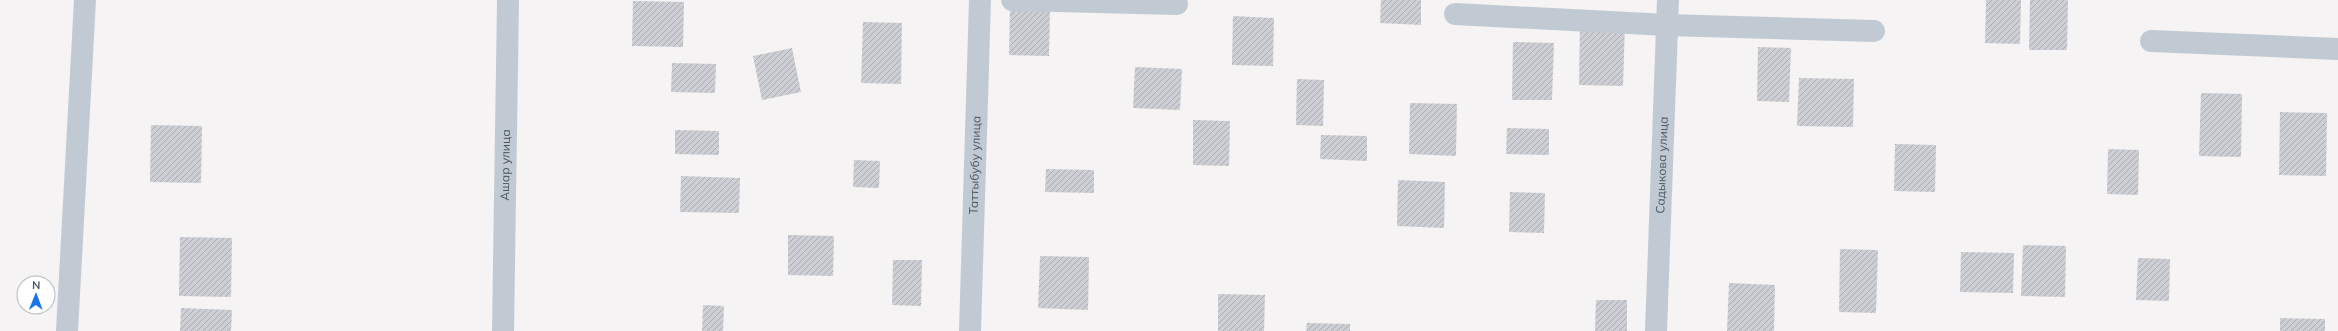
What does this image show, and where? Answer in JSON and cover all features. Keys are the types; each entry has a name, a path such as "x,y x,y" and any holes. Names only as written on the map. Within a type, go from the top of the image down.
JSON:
{"street":[{"path":"67,331 85,0"},
{"name":"Ашар улица","path":"502,331 508,0"},
{"name":"Таттыбубу улица","path":"970,331 980,0"},
{"path":"1012,0 1177,4"},
{"name":"Садыкова улица","path":"1656,331 1668,0"},
{"path":"1455,14 1667,25 1874,31"},
{"path":"2151,41 2338,49"}],"building":[{"path":"1381,0 1421,0 1421,25 1380,23"},
{"path":"1986,0 2021,0 2020,44 1985,43"},
{"path":"2030,0 2068,0 2067,50 2029,50"},
{"path":"633,1 684,2 683,47 632,46"},
{"path":"1010,6 1050,8 1049,56 1009,55"},
{"path":"1233,16 1274,18 1273,66 1232,65"},
{"path":"1580,21 1625,23 1623,86 1579,85"},
{"path":"863,22 902,23 901,84 861,83"},
{"path":"1513,42 1554,43 1552,100 1512,100"},
{"path":"1758,47 1791,48 1789,102 1757,101"},
{"path":"792,48 801,92 762,100 753,56"},
{"path":"672,63 716,64 715,93 671,92"},
{"path":"1135,67 1182,69 1180,110 1133,108"},
{"path":"1799,78 1854,79 1853,127 1797,126"},
{"path":"1297,79 1324,80 1323,126 1296,125"},
{"path":"2201,93 2242,94 2241,157 2199,156"},
{"path":"1410,103 1457,104 1456,156 1409,154"},
{"path":"2280,112 2327,113 2326,176 2279,175"},
{"path":"1193,120 1230,121 1229,166 1193,165"},
{"path":"151,125 202,126 201,183 150,182"},
{"path":"1507,128 1549,129 1549,155 1506,154"},
{"path":"675,130 719,131 719,155 675,154"},
{"path":"1321,135 1367,136 1367,161 1320,159"},
{"path":"1895,144 1936,145 1935,192 1894,191"},
{"path":"2108,149 2139,150 2138,195 2107,194"},
{"path":"854,160 880,161 879,188 853,187"},
{"path":"1046,169 1094,170 1094,193 1045,192"},
{"path":"681,176 740,178 739,213 680,212"},
{"path":"1398,180 1445,182 1444,228 1397,226"},
{"path":"1510,192 1545,193 1544,233 1509,232"},
{"path":"788,235 834,236 833,276 788,275"},
{"path":"180,237 232,238 231,297 179,296"},
{"path":"2023,245 2066,246 2065,297 2021,296"},
{"path":"1840,249 1878,250 1876,313 1839,312"},
{"path":"1961,252 2014,253 2013,293 1960,292"},
{"path":"1040,256 1089,257 1088,310 1038,308"},
{"path":"2138,258 2170,259 2169,301 2136,300"},
{"path":"893,260 922,260 921,306 892,305"},
{"path":"1729,283 1775,285 1774,331 1727,331"},
{"path":"1218,294 1265,295 1264,331 1218,331"},
{"path":"1596,300 1627,300 1627,331 1595,331"},
{"path":"703,305 724,306 723,331 702,331"},
{"path":"181,308 232,310 231,331 180,331"},
{"path":"2280,318 2325,319 2325,331 2280,331"},
{"path":"1307,323 1350,324 1350,331 1306,331"}]}
